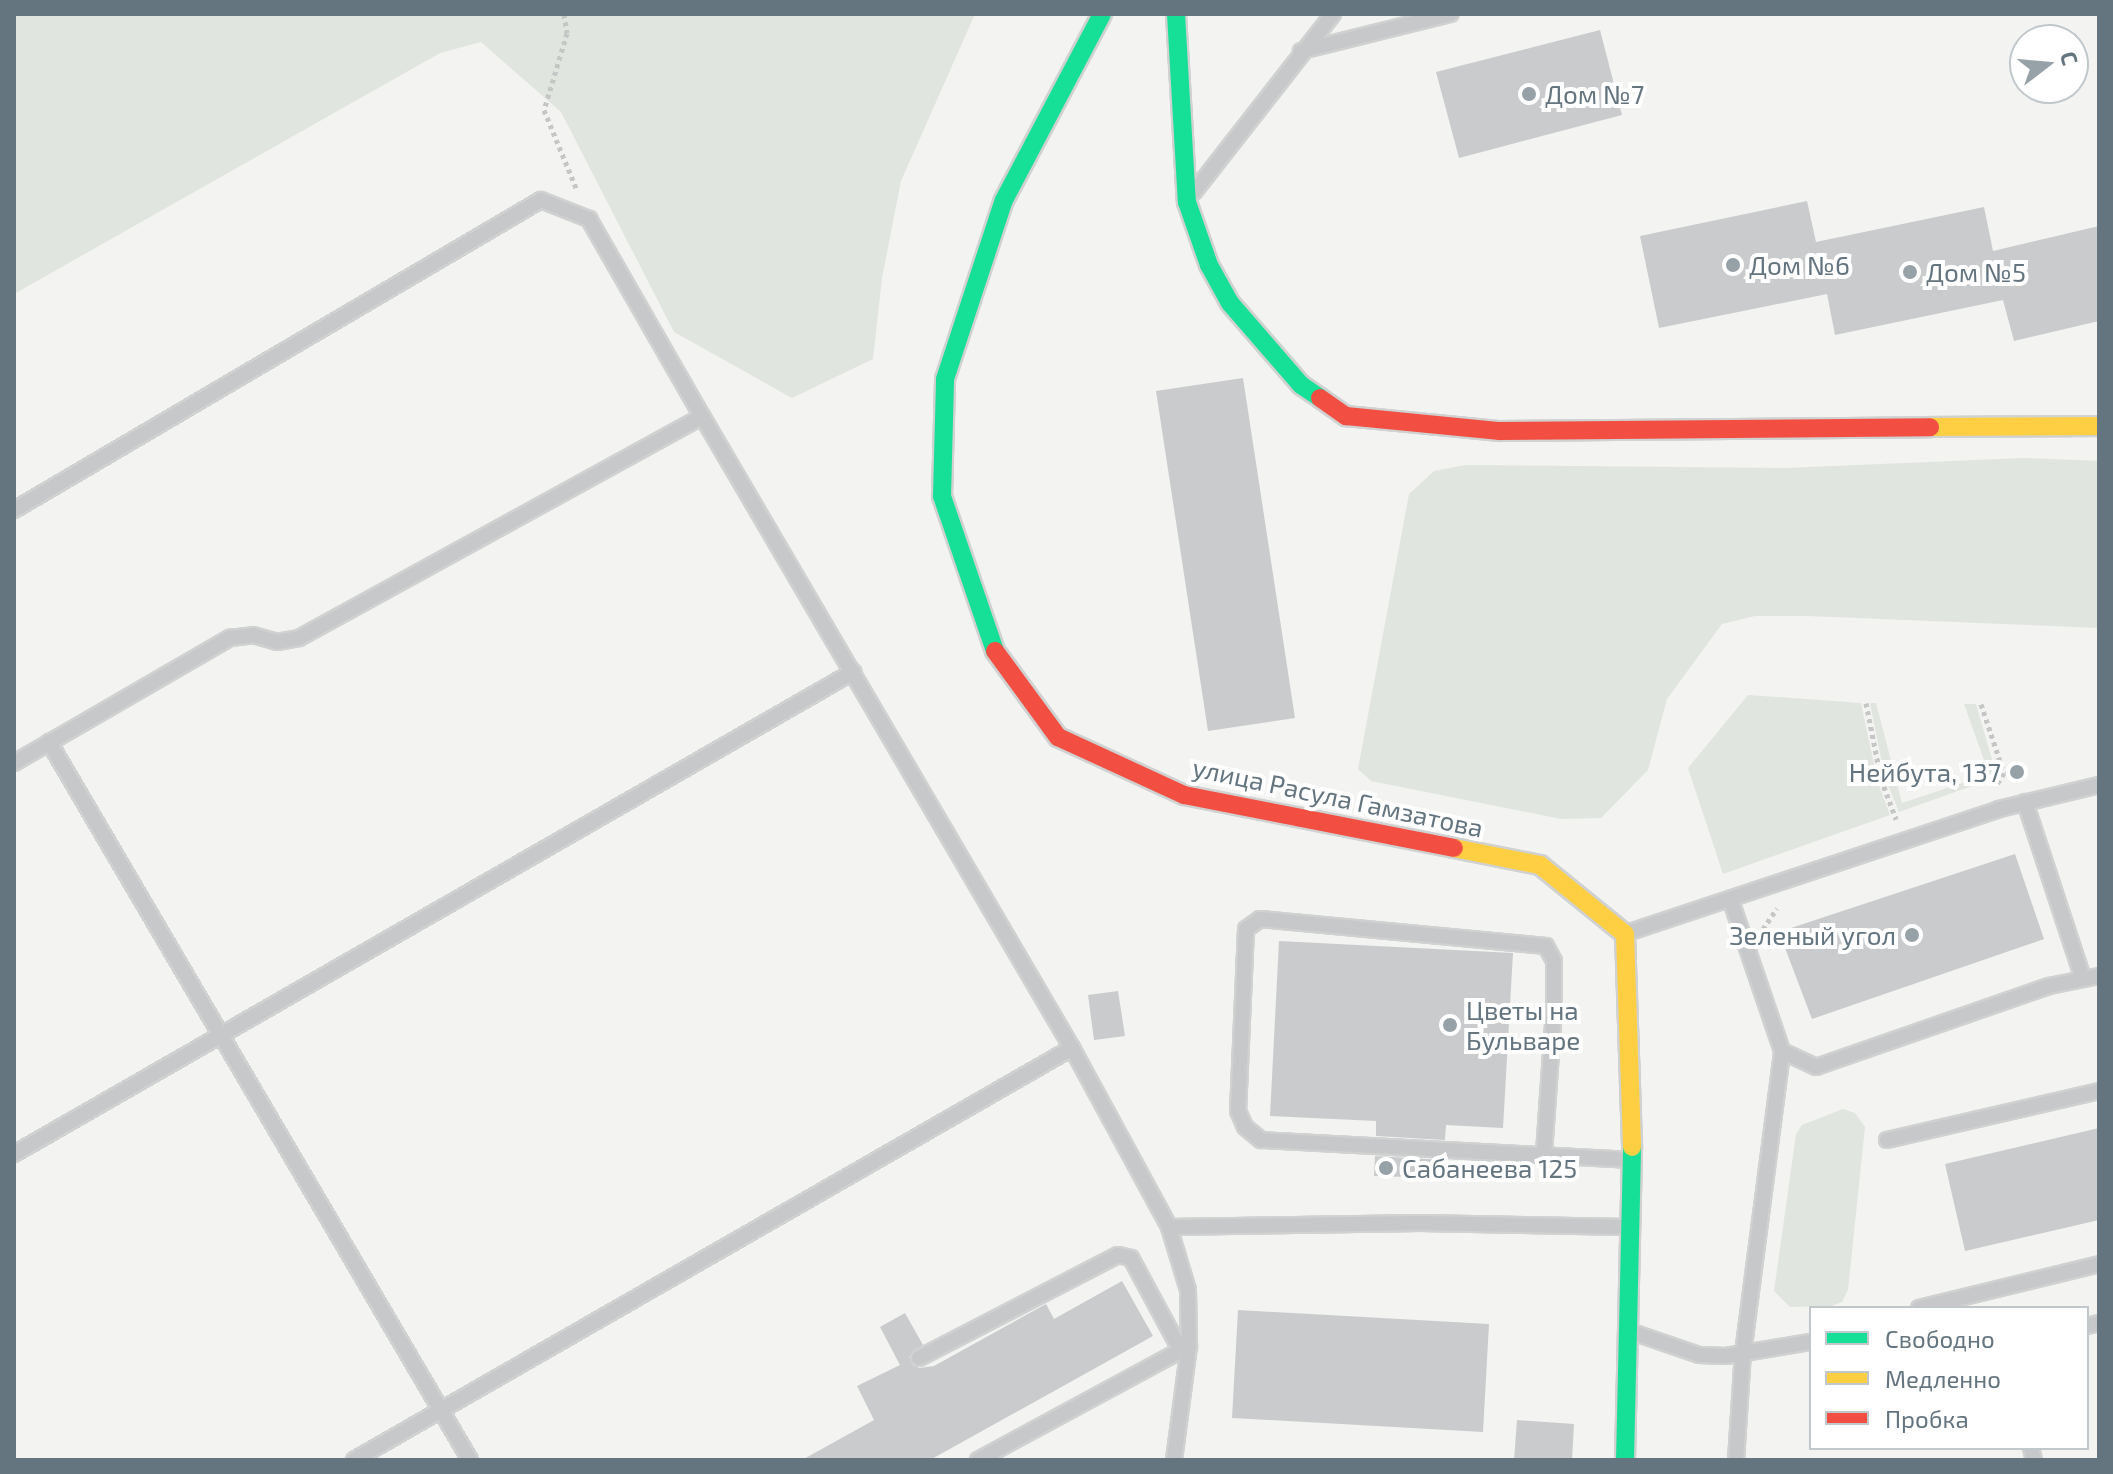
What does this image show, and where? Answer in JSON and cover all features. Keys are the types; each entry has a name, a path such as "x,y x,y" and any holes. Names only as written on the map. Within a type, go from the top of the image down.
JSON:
{"main road":[{"name":"улица Расула Гамзатова","path":"1102,14 1004,200 945,379 942,496 995,651 1058,737 1184,795 1540,865 1625,934"},
{"path":"1176,14 1187,202 1209,265 1230,303 1301,385 1346,416 1500,431 2099,426"},
{"path":"1625,934 1632,1160 1625,1460"}],"lane":[{"path":"1187,202 1301,51 1333,14"},
{"path":"1301,51 1450,14"},
{"path":"14,510 541,200 589,219 1072,1048 1169,1227 1188,1290 1174,1460"},
{"path":"14,763 230,638 253,635 277,642 299,638 702,416"},
{"path":"14,1154 221,1038 853,672"},
{"path":"49,742 470,1460"},
{"path":"1625,934 2025,802 2099,785"},
{"path":"2025,802 2083,978"},
{"path":"1731,901 1782,1051 1743,1353 1736,1460"},
{"path":"1544,1153 1554,1009 1554,961 1546,946 1260,919 1246,929 1238,1111 1253,1134 1261,1140 1632,1160"},
{"path":"1782,1051 1816,1067 2083,978 2099,976"},
{"path":"354,1460 1072,1048"},
{"path":"1887,1140 2099,1091"},
{"path":"1169,1227 1420,1223 1631,1228"},
{"path":"919,1358 1118,1255 1131,1258 1185,1348"},
{"path":"1927,1306 2099,1264"},
{"path":"1629,1331 1699,1355 1743,1353 1809,1342"},
{"path":"978,1460 1185,1348"}],"path":[{"path":"564,14 567,33 544,110 589,219"},
{"path":"1866,703 1881,779 1897,820"},
{"path":"1981,704 2004,773 1997,785 1982,790"},
{"path":"1882,825 1911,815"},
{"path":"1761,932 1774,909 1789,904"}],"shaded area":[{"path":"14,14 975,14 901,181 882,278 873,359 792,398 674,332 561,112 481,42 440,53 14,294"},
{"path":"2024,458 2099,461 2099,628 1808,616 1755,616 1722,624 1667,699 1648,770 1601,818 1561,819 1371,781 1358,769 1409,494 1434,471 1466,465 1786,468"},
{"path":"1748,695 1861,703 1878,783 1890,815 1723,874 1688,768"},
{"path":"1870,703 1876,703 1902,803 1989,774 1964,704 1976,704 1997,777 1899,812 1885,778"},
{"path":"1843,1109 1855,1113 1865,1127 1848,1290 1842,1302 1831,1306 1790,1307 1774,1291 1796,1134 1802,1125"}],"building":[{"name":"Дом №7","path":"1600,30 1622,115 1459,158 1436,72"},
{"path":"1807,201 1816,242 1984,207 1993,251 2099,226 2099,321 2014,341 2003,300 1835,335 1827,294 1659,328 1640,236"},
{"path":"1243,378 1295,718 1208,731 1156,391"},
{"name":"Зеленый угол","path":"2015,854 2044,939 1812,1019 1779,932"},
{"path":"1279,941 1513,953 1503,1128 1446,1125 1445,1140 1376,1136 1376,1121 1270,1116"},
{"path":"1118,991 1125,1036 1094,1040 1088,995"},
{"path":"2099,1128 2099,1220 1965,1251 1945,1164"},
{"path":"1375,1156 1444,1160 1443,1178 1374,1176"},
{"path":"1122,1281 1153,1336 930,1460 802,1460 874,1420 857,1386 900,1365 880,1327 905,1313 923,1345 909,1357 919,1368 934,1366 1046,1304 1054,1319"},
{"path":"1238,1310 1489,1324 1483,1432 1232,1418"},
{"path":"1517,1420 1574,1424 1572,1460 1514,1460"}],"traffic: fast":[{"path":"995,651 942,496 945,379 1004,200 1102,14"},
{"path":"1176,14 1187,202 1209,265 1230,303 1301,385 1320,398"},
{"path":"1625,1460 1632,1147"}],"traffic: slow":[{"path":"1930,427 2099,426"},
{"path":"1454,848 1540,865 1625,934 1632,1147"}],"traffic: jam":[{"path":"1320,398 1346,416 1500,431 1930,427"},
{"path":"995,651 1058,737 1184,795 1454,848"}],"place":[{"name":"Дом №7","path":"1529,94"},
{"name":"Дом №6","path":"1733,265"},
{"name":"Дом №5","path":"1910,272"},
{"name":"Нейбута, 137","path":"2017,772"},
{"name":"Зеленый угол","path":"1912,935"},
{"name":"Цветы на Бульваре","path":"1450,1025"},
{"name":"Сабанеева 125","path":"1386,1168"}]}
